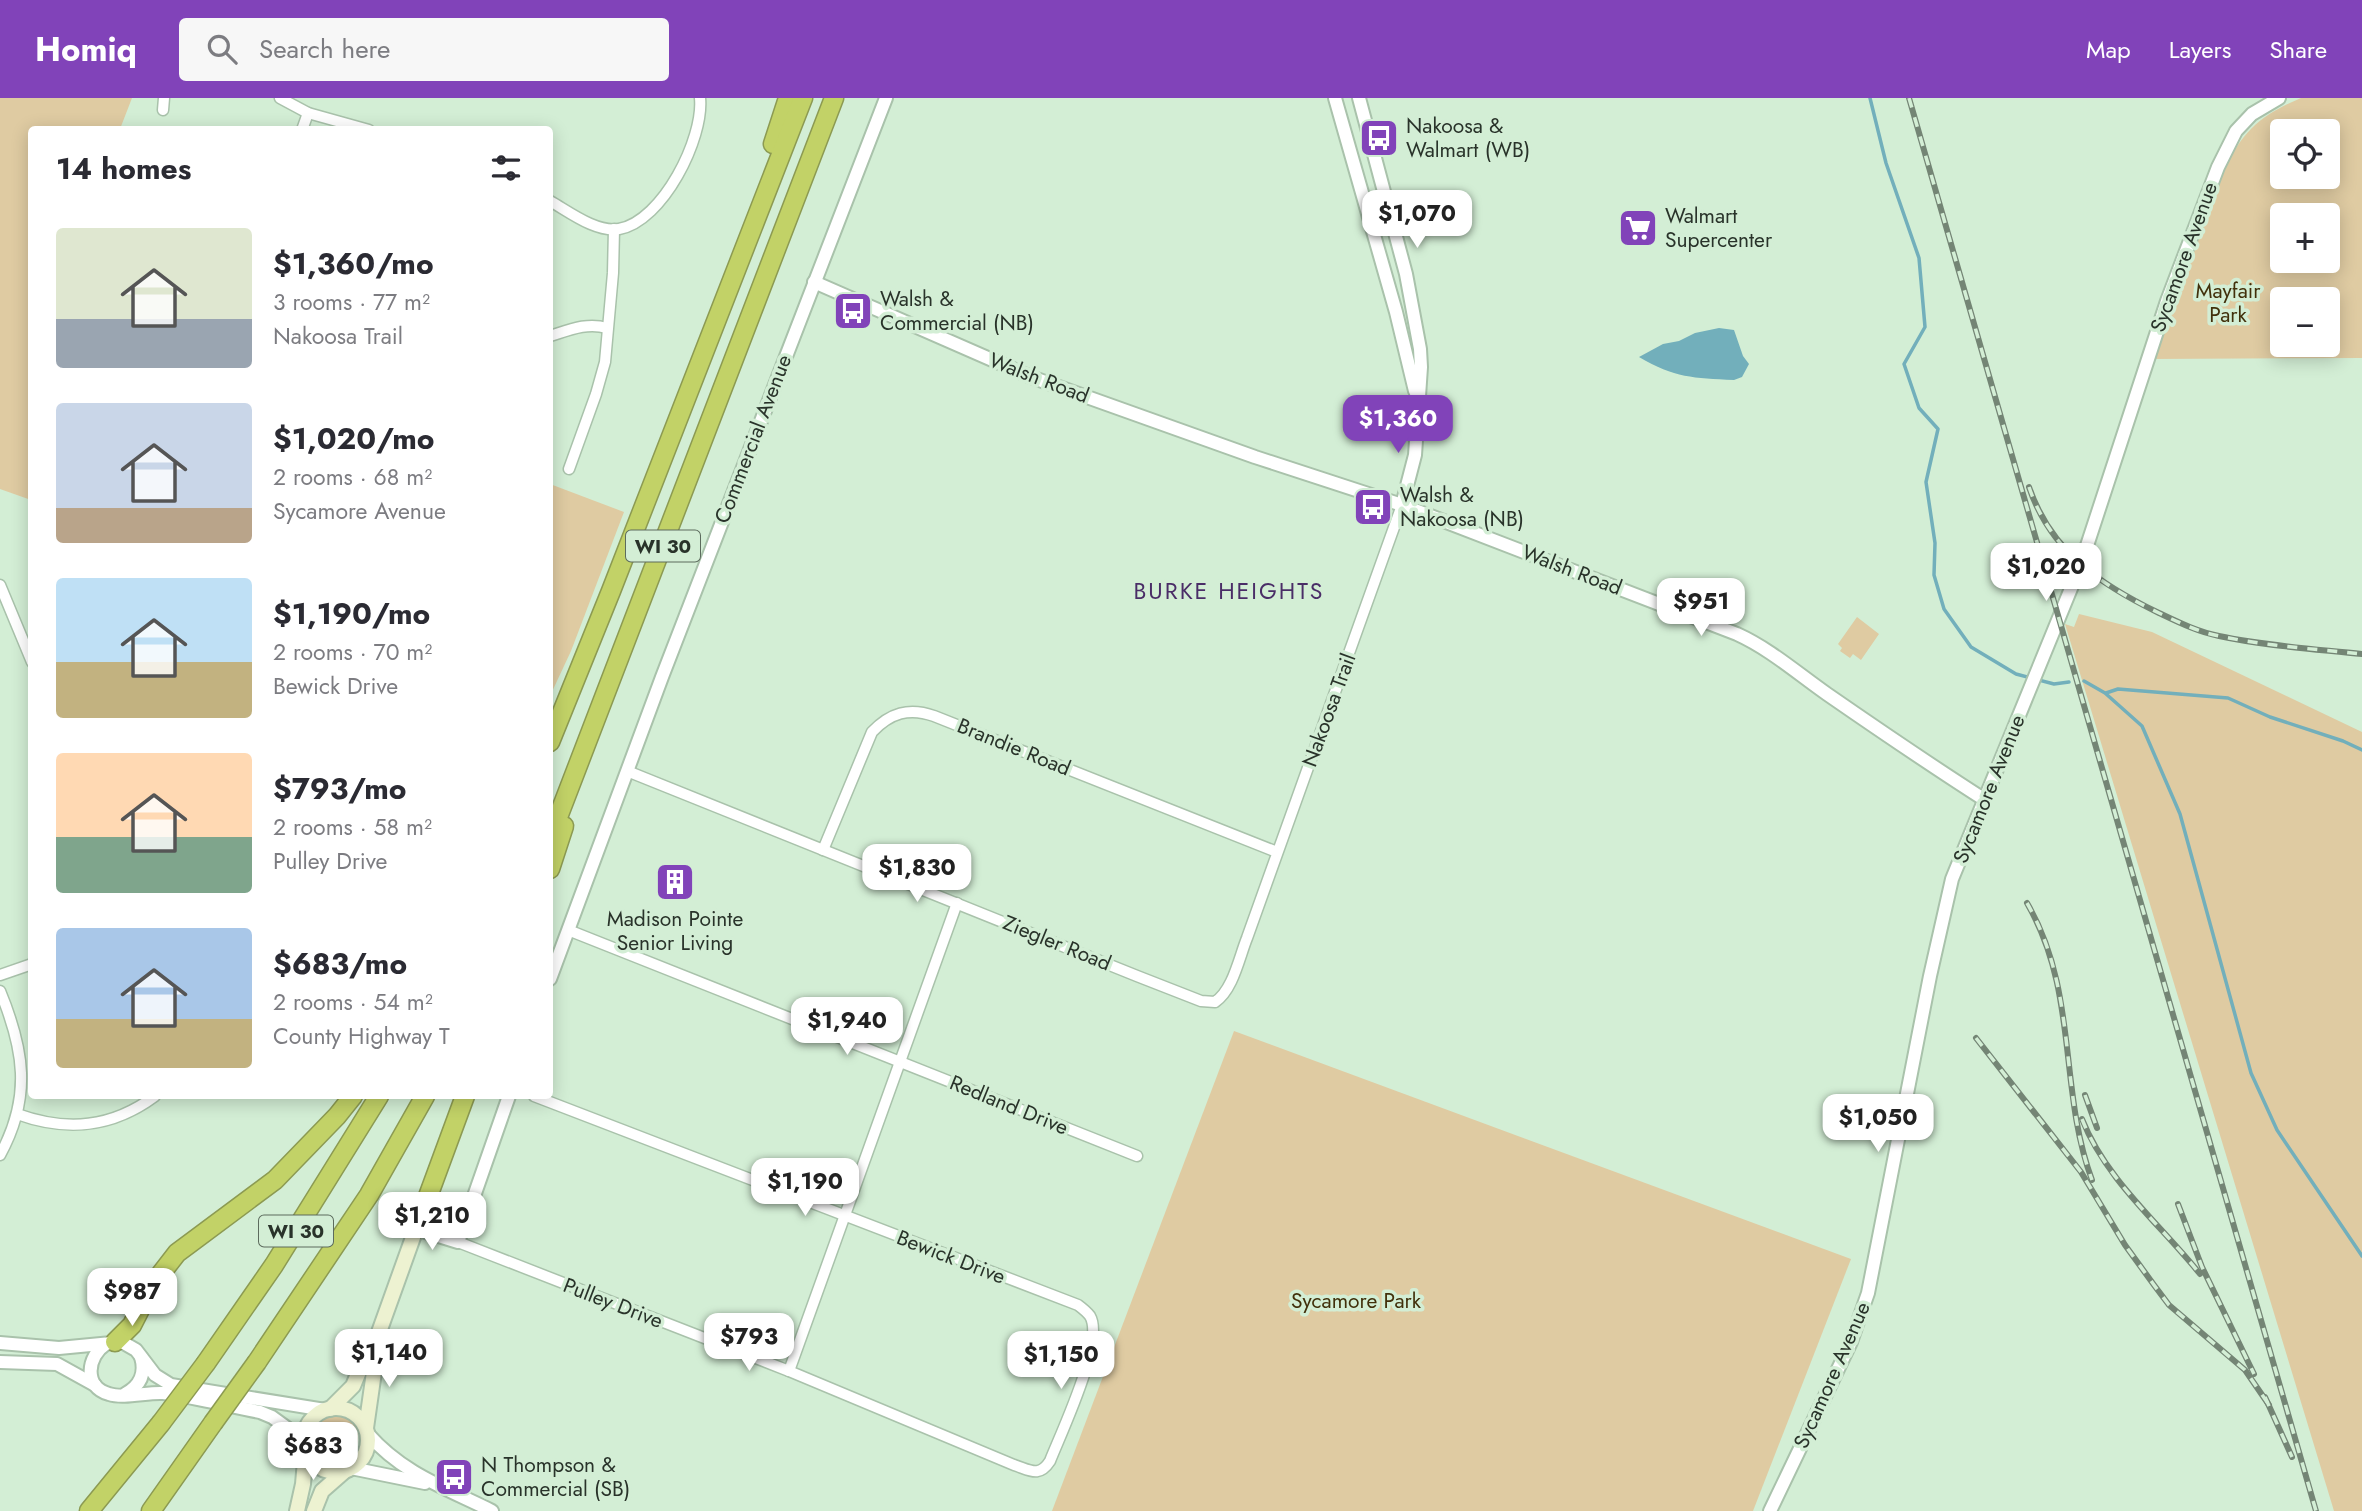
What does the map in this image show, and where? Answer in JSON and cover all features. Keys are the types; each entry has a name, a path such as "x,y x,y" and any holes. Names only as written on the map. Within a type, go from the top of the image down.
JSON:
{"highway":[{"path":"732,282 749,215 788,98"},
{"name":"WI 30","path":"553,736 803,98"},
{"name":"WI 30","path":"553,830 834,98"},
{"path":"746,328 847,98"},
{"path":"553,721 587,652"},
{"path":"553,860 606,696"},
{"path":"111,1343 132,1325 153,1284 177,1252 275,1180 351,1099"},
{"name":"WI 30","path":"89,1511 206,1363 274,1265 377,1099"},
{"name":"WI 30","path":"150,1511 257,1362 369,1195 423,1099"},
{"path":"416,1229 464,1099"}],"main road":[{"path":"297,1511 303,1484 309,1423 353,1386 363,1362 373,1349 416,1229"},
{"path":"314,1511 322,1491 363,1456 368,1446 373,1349"},
{"path":"328,1409 345,1409 352,1412 358,1416 367,1431"},
{"path":"306,1445 314,1462 324,1469 348,1469"}],"street":[{"path":"163,110 164,98"},
{"path":"280,98 308,113 355,126"},
{"path":"553,202 602,227 614,229 648,214 676,182 698,125 700,98"},
{"name":"Commercial Avenue","path":"553,971 626,771 886,98"},
{"name":"Nakoosa Trail","path":"1335,98 1396,312 1411,370 1417,409"},
{"name":"Nakoosa Trail","path":"1215,1002 1228,988 1402,505 1415,456 1422,368 1415,315 1359,98"},
{"name":"Sycamore Avenue","path":"1770,1511 1851,1342 1868,1293 1930,976 1952,879 2081,564 2167,301 2218,167 2236,131 2252,114 2279,98"},
{"path":"303,126 308,113"},
{"path":"569,468 602,377 613,273 614,229"},
{"name":"Walsh Road","path":"814,282 1031,377 1243,453 1402,505 1737,634 1763,646 1900,745 1985,800"},
{"path":"553,335 585,325 594,324 607,328"},
{"path":"0,585 28,651"},
{"name":"Brandie Road","path":"823,850 872,732 886,718 915,711 934,716 1277,852"},
{"name":"Ziegler Road","path":"626,771 1201,1001 1215,1002"},
{"path":"789,1371 957,903"},
{"name":"Redland Drive","path":"568,930 1137,1156"},
{"path":"0,975 28,965"},
{"path":"0,991 11,1017 22,1064 22,1090 17,1114 0,1155"},
{"path":"17,1114 39,1122 78,1125 116,1119 151,1099"},
{"path":"458,1242 508,1099"},
{"name":"Bewick Drive","path":"542,1099 1078,1305 1091,1317 1092,1344 1083,1378 1050,1461 1042,1471"},
{"name":"Pulley Drive","path":"416,1229 458,1242 789,1371 1014,1465 1031,1471 1042,1471"},
{"path":"0,1343 59,1348 111,1343 130,1345 155,1375 171,1385 328,1409"},
{"path":"96,1385 90,1370 91,1362 94,1354 111,1343"},
{"path":"125,1394 139,1383 143,1374 140,1356"},
{"path":"0,1362 57,1364 109,1394 163,1393 260,1412 281,1422 306,1445"},
{"path":"367,1431 389,1457 436,1486 492,1511"},
{"path":"348,1469 436,1486"}],"green space":[{"path":"0,98 132,98 121,126 28,126 28,499 0,489"},
{"name":"Mayfair Park","path":"2301,98 2362,98 2362,358 2149,359 2219,179 2243,139 2272,112"},
{"path":"553,485 624,512 571,651 553,690"},
{"path":"2079,614 2152,632 2362,732 2362,1511 2334,1511 2065,624 2074,627"},
{"path":"1857,617 1879,634 1861,660 1853,654 1850,658 1840,651 1842,648 1838,644"},
{"name":"Sycamore Park","path":"1234,1031 1851,1259 1753,1511 1052,1511"},
{"path":"336,1416 351,1423 358,1438 351,1453 336,1460 321,1453 314,1438 321,1423"}],"water":[{"path":"1719,328 1734,330 1743,356 1749,364 1742,377 1734,380 1685,376 1639,357 1663,344"}],"waterway":[{"path":"1870,98 1886,163 1919,258 1925,327 1904,364 1919,408 1938,429 1926,482 1935,543 1934,575 1944,609 1971,647 2016,674 2054,684 2069,682"},
{"path":"2084,681 2105,693 2142,726 2180,814 2251,1073 2277,1130 2362,1256"},
{"path":"2106,693 2118,689 2228,698 2270,717 2362,750"}],"railway":[{"path":"1909,98 2316,1511"},
{"path":"2029,487 2050,530 2081,564 2117,591 2159,613 2219,636 2273,645 2362,654"},
{"path":"2027,903 2043,937 2054,971 2075,1111 2092,1180"},
{"path":"1976,1038 2081,1172 2125,1245 2169,1305 2245,1370 2269,1405"},
{"path":"2085,1095 2097,1128"},
{"path":"2082,1119 2092,1141 2119,1182 2200,1274"},
{"path":"2178,1204 2202,1267 2254,1374"},
{"path":"2265,1397 2292,1457"}],"place":[{"name":"Nakoosa & Walmart (WB)","path":"1379,138"},
{"name":"Walmart Supercenter","path":"1638,228"},
{"name":"Walsh & Commercial (NB)","path":"853,311"},
{"name":"Walsh & Nakoosa (NB)","path":"1373,507"},
{"name":"Madison Pointe Senior Living","path":"675,882"},
{"name":"N Thompson & Commercial (SB)","path":"454,1477"}],"district":[{"name":"BURKE HEIGHTS","path":"1229,591"}]}
